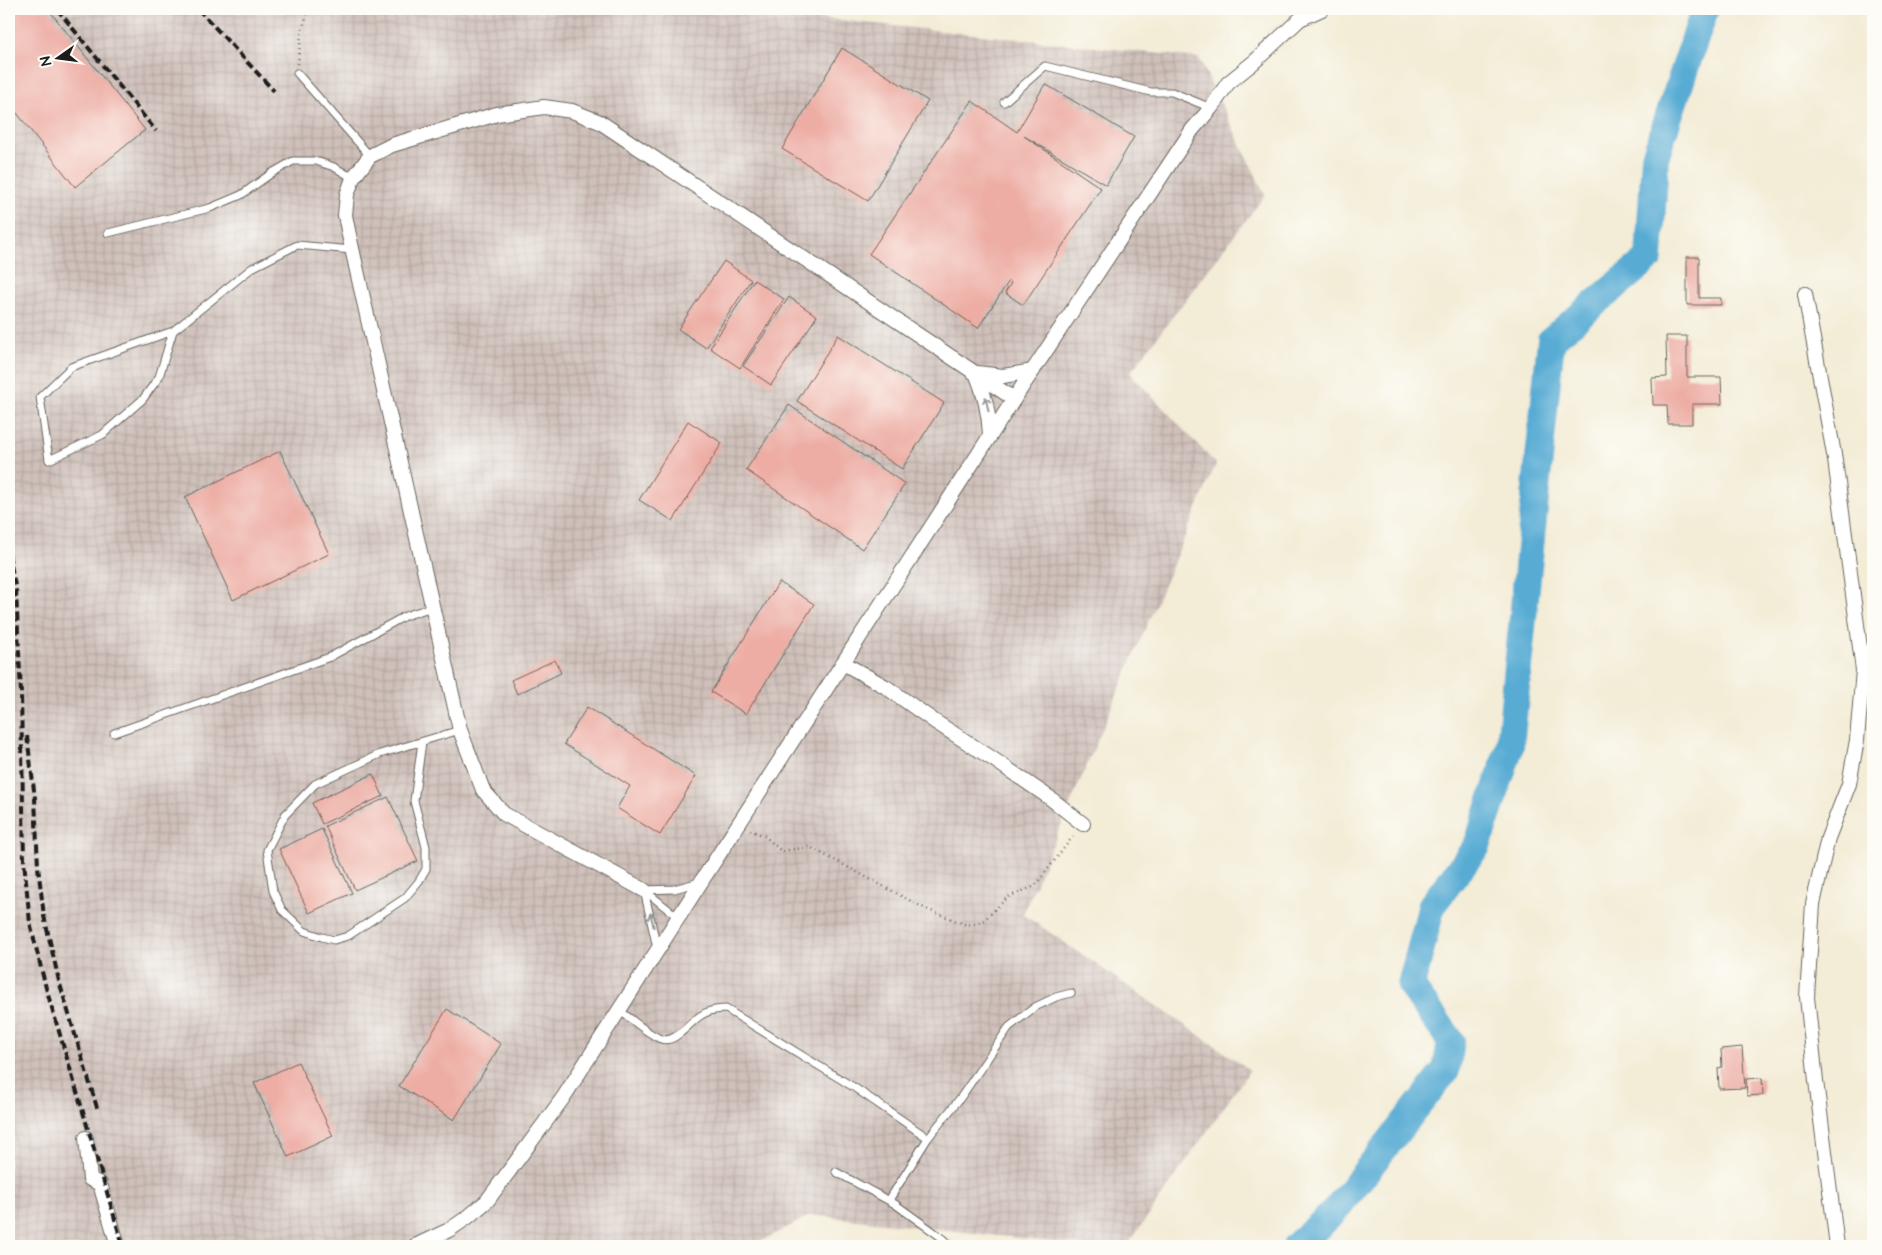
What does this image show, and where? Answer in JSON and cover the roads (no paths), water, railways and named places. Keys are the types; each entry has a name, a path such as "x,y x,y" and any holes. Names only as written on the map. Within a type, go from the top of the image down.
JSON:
{"street":[{"path":"415,1246 448,1230 468,1217 487,1201 563,1098 737,825 990,435 1192,130 1211,108 1228,83 1254,62 1300,19 1322,9"},
{"path":"644,890 504,814 483,790 460,730 345,215 347,195 353,178 370,156 392,145 497,114 544,107 572,110 600,122 1014,399"},
{"path":"1805,294 1835,460 1863,670 1857,740 1849,784 1828,838 1813,904 1808,997 1816,1081 1837,1246"},
{"path":"976,373 1003,376 1033,371"},
{"path":"976,373 984,392 990,435"},
{"path":"843,663 886,687 1050,798 1083,824"},
{"path":"86,1138 90,1179 100,1184 118,1246"}],"lane":[{"path":"1004,102 1044,66 1151,92 1177,93 1211,108"},
{"path":"297,72 370,156"},
{"path":"108,232 210,208 241,195 293,161 316,161 334,167 353,178"},
{"path":"173,331 158,377 143,399 102,435 49,460 40,397 71,367 173,331 252,268 296,245 353,250"},
{"path":"114,734 330,658 405,616 432,607"},
{"path":"422,742 414,801 426,847 426,869 419,881 405,898 348,936 334,940 304,931 282,910 273,891 267,850 285,815 315,784 380,754 460,730"},
{"path":"644,890 674,889 701,882"},
{"path":"644,890 679,918"},
{"path":"644,890 658,950"},
{"path":"889,1200 928,1138 961,1098 1009,1027 1035,1008 1056,997 1070,993"},
{"path":"619,1010 655,1037 664,1040 673,1038 701,1015 713,1009 726,1009 854,1088 928,1138"},
{"path":"836,1172 889,1200 951,1246"}],"waterway":[{"path":"1296,1246 1333,1213 1446,1070 1451,1041 1411,986 1432,905 1477,846 1510,746 1551,340 1649,258 1655,157 1705,9"}],"railway":[{"path":"57,9 156,131"},
{"path":"198,9 274,91"},
{"path":"9,554 16,591 21,693 24,861 30,923 46,988 123,1246"},
{"path":"27,736 35,798 38,867 44,916 59,981 98,1111"}]}
